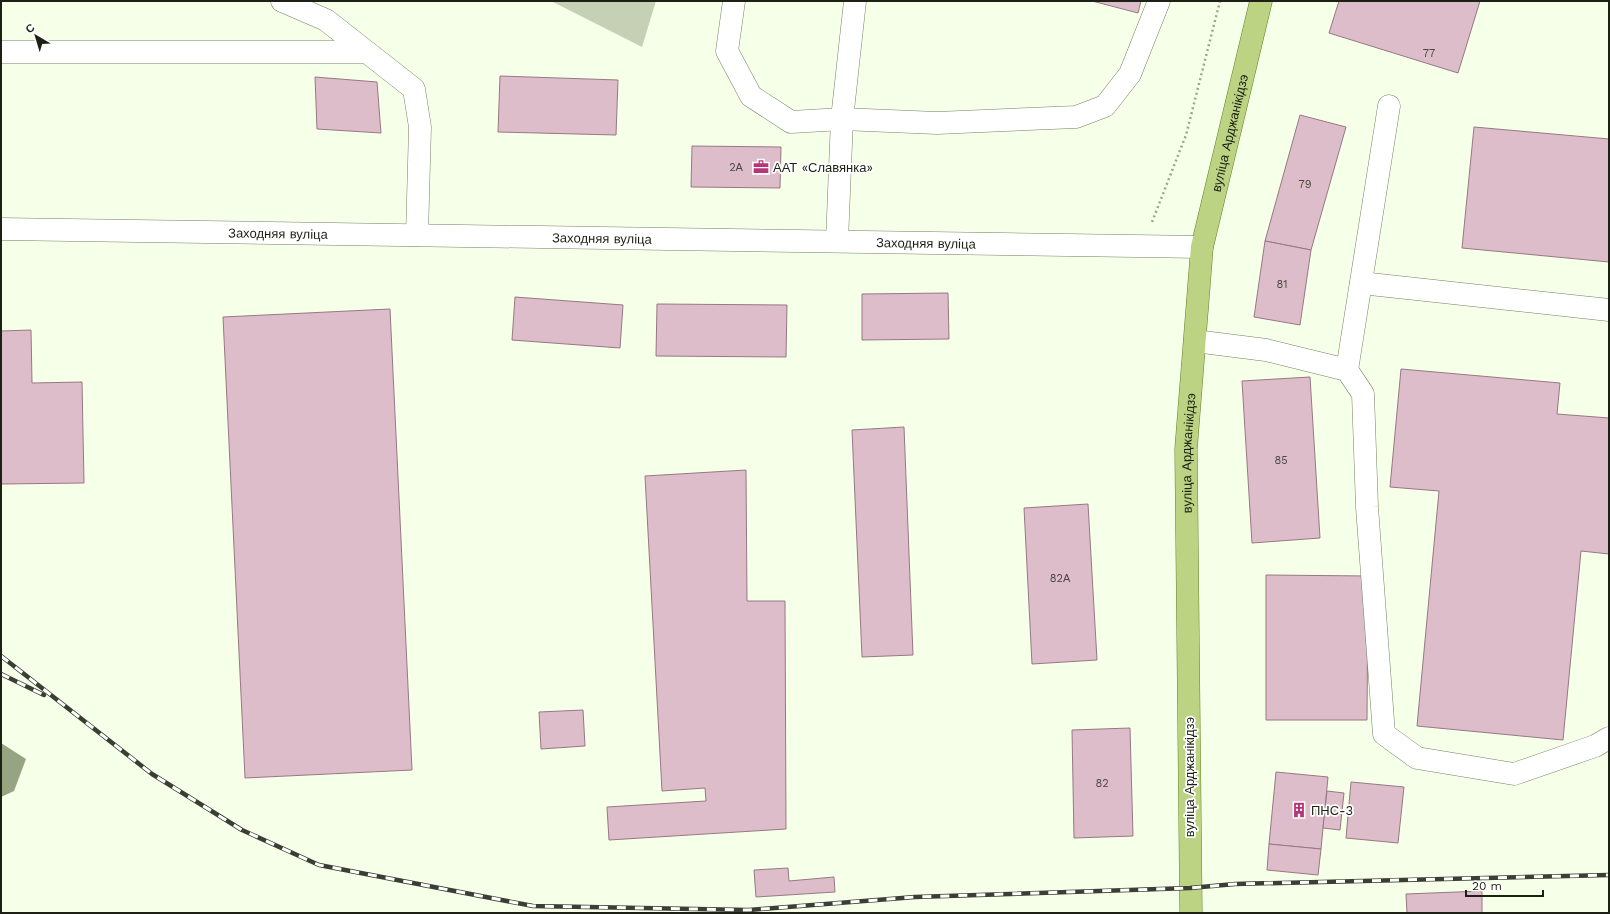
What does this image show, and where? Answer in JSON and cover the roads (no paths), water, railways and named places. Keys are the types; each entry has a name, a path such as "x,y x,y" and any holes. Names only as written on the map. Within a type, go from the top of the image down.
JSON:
{"main road":[{"name":"вуліца Арджанікідзэ","path":"1191,913 1186,449 1202,247 1261,1"}],"street":[{"path":"282,1 326,20 414,89 420,126 417,235"},
{"path":"734,1 727,51 751,96 791,122 842,119 937,123 1076,117 1105,106 1130,74 1159,1"},
{"path":"837,241 842,119 855,1"},
{"path":"1,52 366,52"},
{"path":"1347,370 1388,106"},
{"name":"Заходняя вуліца","path":"1,229 1202,247"},
{"path":"1361,283 1609,310"},
{"path":"1195,341 1266,350 1347,370 1363,394 1368,507 1384,734 1417,758 1514,774 1595,746 1609,738"}],"railway":[{"path":"1,656 152,774 242,830 319,865 533,906 749,910 915,897 1190,888 1235,884 1609,875"},
{"path":"1,674 44,695"}],"place":[{"name":"ААТ «Славянка»","path":"761,167"},
{"name":"ПНС-3","path":"1299,810"}]}
